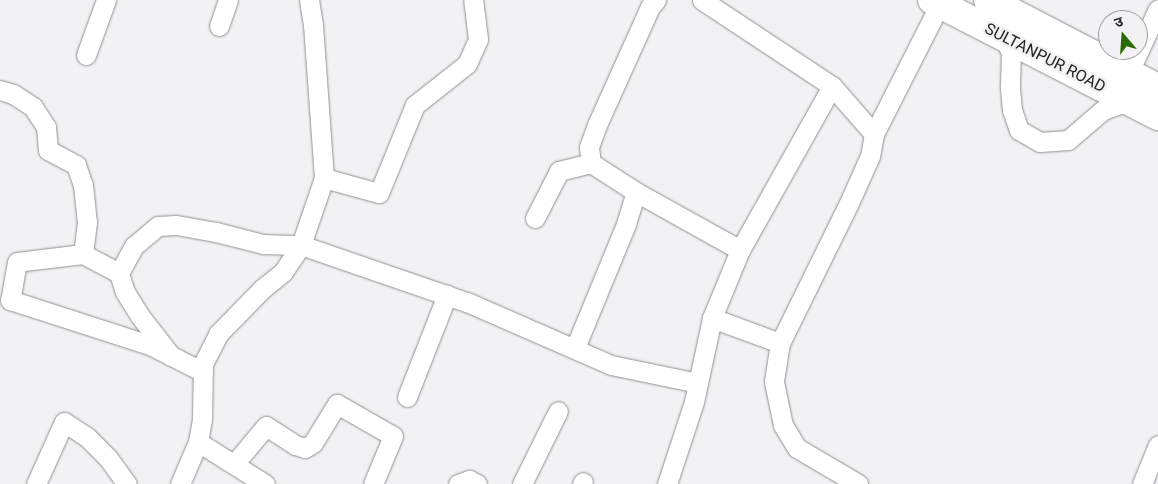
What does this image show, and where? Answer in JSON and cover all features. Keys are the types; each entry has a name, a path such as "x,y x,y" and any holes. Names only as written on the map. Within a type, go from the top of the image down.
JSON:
{"highway":[{"name":"SULTANPUR ROAD","path":"988,0 1158,88"},
{"name":"SULTANPUR ROAD","path":"936,2 1158,116"}],"street":[{"path":"86,55 106,0"},
{"path":"219,26 228,0"},
{"path":"180,484 198,442 202,419 203,364 218,334 262,288 283,272 301,244 324,178 313,25 309,0"},
{"path":"324,178 379,193 415,105 467,64 478,39 473,0"},
{"path":"591,163 589,146 597,125 650,7 656,0"},
{"path":"702,0 832,86 874,134"},
{"path":"858,484 797,448 783,425 774,382 780,343 849,203 870,156 874,134 936,2"},
{"path":"1129,72 1158,9"},
{"path":"1006,38 1011,54 1012,110 1019,130 1040,142 1068,140 1103,110 1128,101"},
{"path":"667,484 687,430 712,318 740,250 832,86"},
{"path":"0,90 13,94 33,107 46,127 48,150 76,165 83,185 87,222 83,254"},
{"path":"535,218 559,171 591,163 636,192 740,250"},
{"path":"575,348 623,232 636,192"},
{"path":"119,273 134,246 158,226 176,226 216,232 263,244 301,244 447,295 575,348 611,365 698,383"},
{"path":"171,356 135,308 125,292 119,273 83,254 17,262 10,300 152,346 171,356 203,372"},
{"path":"407,397 447,295"},
{"path":"712,318 780,343"},
{"path":"235,463 266,426 295,445 305,448 313,443 337,404 392,436 373,484"},
{"path":"522,484 558,411"},
{"path":"36,484 64,422 87,437 108,458 127,484"},
{"path":"198,442 235,463 266,484"},
{"path":"1142,484 1158,445"},
{"path":"458,484 469,480 477,484"}]}
